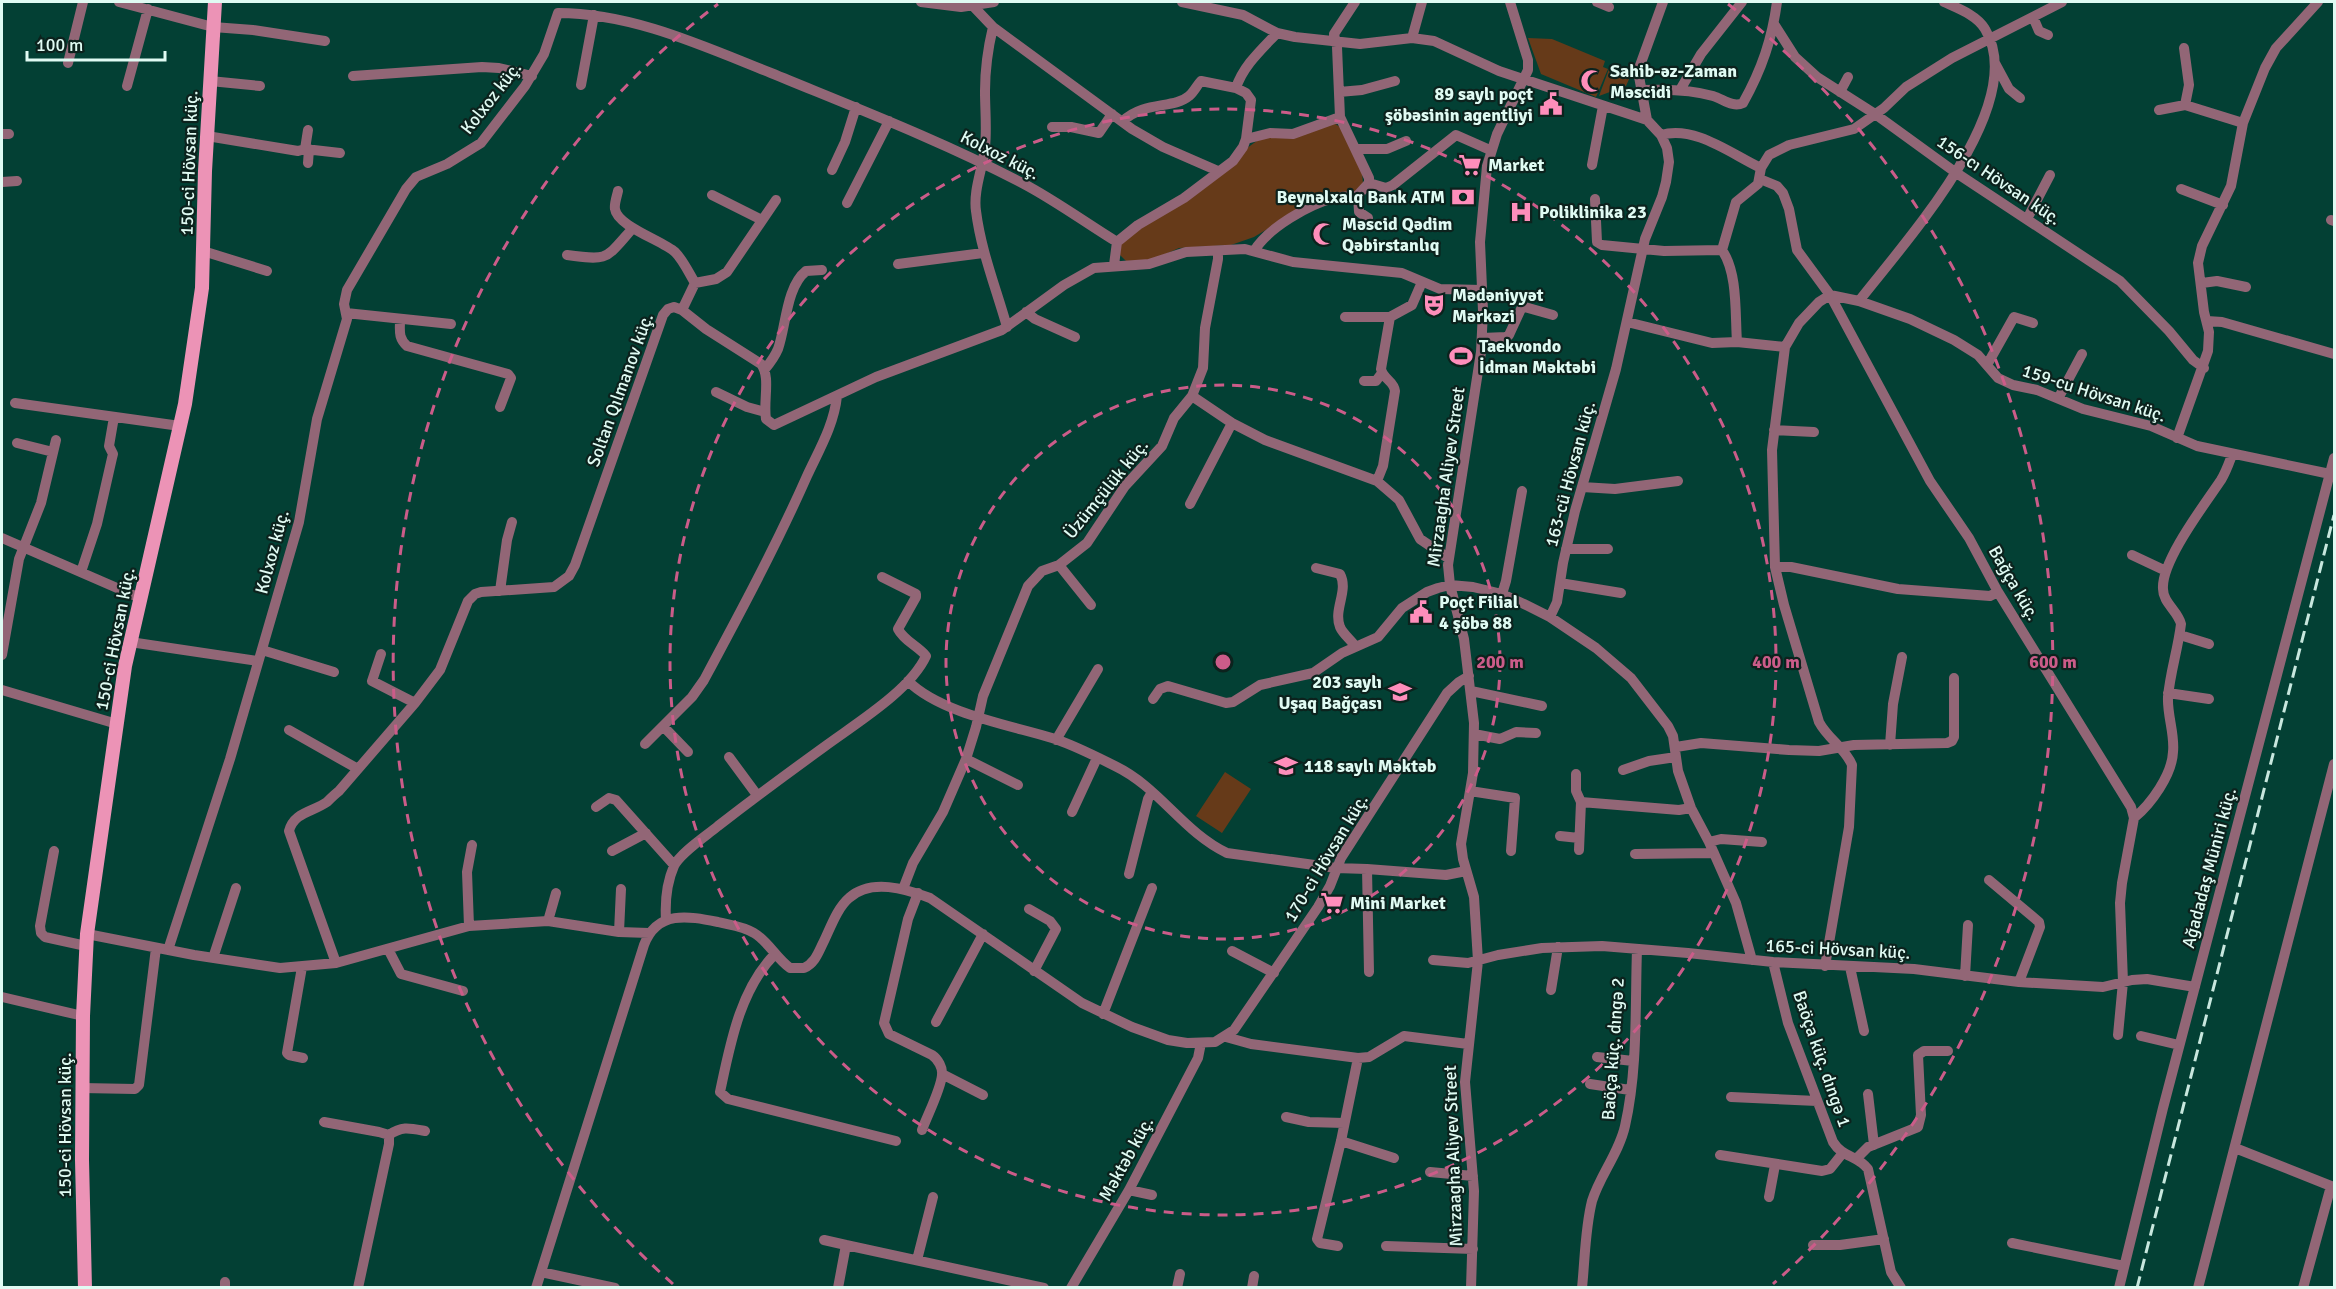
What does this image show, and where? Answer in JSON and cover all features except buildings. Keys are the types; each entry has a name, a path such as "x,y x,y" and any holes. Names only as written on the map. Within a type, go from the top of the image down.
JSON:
{"main road":[{"name":"150-ci Hövsan küç.","path":"85,1287 82,1088 87,940 130,642 180,426 202,288 207,136 215,2"}],"street":[{"path":"68,63 83,2"},
{"path":"119,2 143,6 213,27 253,30 325,41"},
{"path":"921,2 973,6 994,2"},
{"path":"1182,2 1243,15 1277,33 1295,37 1360,44 1412,38 1434,41 1499,71 1647,120 1661,135"},
{"path":"1254,251 1261,239 1285,222 1332,198 1358,195 1369,183 1369,178 1340,117 1337,47 1334,34 1355,2"},
{"path":"1412,38 1422,2"},
{"name":"Mirzaagha Aliyev Street","path":"1471,1287 1475,1214 1465,1096 1468,1044 1478,961 1474,897 1463,859 1462,836 1470,791 1474,734 1472,691 1460,618 1450,585 1448,558 1482,338 1480,243 1490,150 1526,79 1528,60 1510,2"},
{"path":"1597,2 1609,7"},
{"path":"1647,120 1638,71 1663,2"},
{"path":"1680,90 1701,54 1742,2"},
{"path":"1643,90 1680,90 1716,97 1735,105 1743,103 1759,74 1774,24 1777,2"},
{"path":"1859,301 1901,249 1955,172 1982,124 1988,106 1995,63 1995,53 1990,39 1984,27 1968,14 1944,2"},
{"path":"1737,342 1732,272 1722,250 1736,202 1758,184 1769,155 1789,145 1854,129 1906,87 1952,58 2062,2"},
{"path":"2177,438 2204,368 2208,351 2209,332 2198,263 2202,246 2231,186 2243,123 2271,56 2318,2"},
{"path":"127,86 143,6"},
{"path":"973,6 993,27 1112,114 1163,147 1218,171"},
{"name":"Kolxoz küç.","path":"168,950 230,759 299,522 317,419 346,319 344,304 347,290 406,189 416,177 447,164 481,143 532,76 544,54 559,7 618,19 683,38 856,107 982,163 1027,186 1117,242"},
{"path":"581,85 594,15"},
{"path":"2033,17 2039,31 2048,35"},
{"name":"156-cı Hövsan küç.","path":"1774,24 1795,57 1817,77 2120,281 2169,331 2193,360 2204,368"},
{"path":"993,27 988,49 985,89 986,144 976,195 976,209 983,253 996,285 1007,327"},
{"path":"1236,88 1243,70 1277,33"},
{"path":"2184,48 2189,85 2184,105"},
{"path":"1995,63 2009,89 2020,98"},
{"path":"353,76 492,67 532,76"},
{"path":"1840,92 1848,77"},
{"path":"210,81 260,86"},
{"path":"1114,265 1117,242 1138,225 1194,191 1233,161 1246,139 1251,100 1246,93 1236,88 1201,81 1189,96 1145,108 1130,114 1123,121"},
{"path":"1339,92 1362,90 1395,81"},
{"path":"2159,110 2184,105 2243,123"},
{"path":"1592,165 1603,106"},
{"path":"832,170 845,142 856,107"},
{"path":"1052,127 1071,127 1099,133 1112,114"},
{"path":"1246,139 1270,133 1293,134 1340,117"},
{"path":"847,203 889,121"},
{"path":"308,129 308,163"},
{"name":"Bağça küç.","path":"1661,135 1682,132 1694,135 1761,173 1783,193 1789,209 1797,250 1830,295 1930,481 1969,538 1998,592 2110,771 2131,807 2134,818"},
{"path":"1369,183 1386,188 1393,185 1455,135 1490,150"},
{"name":"163-cü Hövsan küç.","path":"1550,617 1557,602 1566,549 1628,322 1643,249 1666,182 1668,155 1661,135"},
{"path":"207,136 298,151 307,149 340,153"},
{"path":"1356,149 1387,149 1406,141"},
{"path":"2027,219 2050,175"},
{"path":"2,182 17,181"},
{"path":"2181,189 2223,205"},
{"path":"618,191 615,210 618,215 633,228 667,245 677,254 695,283"},
{"path":"712,195 762,220"},
{"path":"1358,195 1359,212 1368,218"},
{"path":"1595,199 1597,242 1602,245 1664,251 1722,250"},
{"path":"695,283 716,279 727,272 776,200"},
{"path":"567,255 602,258 633,228"},
{"name":"Üzümçülük küç.","path":"903,889 913,863 943,812 966,759 983,696 1028,586 1042,571 1059,565 1087,543 1125,486 1162,446 1174,418 1192,396 1203,368 1205,328 1218,251"},
{"path":"822,270 806,271 797,281 784,320 778,349 765,369 767,380 764,403 768,422 778,424 876,377 1007,327 1064,285 1094,268 1149,264 1186,252 1254,251 1293,262 1392,271 1412,276 1440,290 1482,290"},
{"path":"203,252 267,271"},
{"path":"898,264 983,253"},
{"path":"2202,283 2217,281 2246,287"},
{"path":"1345,317 1390,317 1412,305 1422,282"},
{"path":"682,310 695,283"},
{"path":"1825,966 1849,827 1852,765 1849,756 1826,734 1819,722 1784,605 1775,567 1772,450 1785,346 1799,323 1819,302 1830,295"},
{"name":"159-cu Hövsan küç.","path":"1830,295 1859,301 1954,340 1978,355 1998,378 2013,385 2059,397 2084,409 2138,422 2196,446 2330,474"},
{"name":"Soltan Qılmanov küç.","path":"336,963 289,831 295,818 326,802 415,703 440,670 468,601 475,594 554,587 569,576 579,554 663,315 668,309 674,307 682,310 706,329 757,359 765,369"},
{"path":"1482,338 1509,335 1521,309 1526,307 1553,315"},
{"path":"1026,312 1035,319 1075,338"},
{"path":"346,313 451,324"},
{"path":"1364,381 1376,381 1382,373 1390,317"},
{"path":"1987,365 2014,317 2033,323"},
{"path":"400,320 401,341 407,345 508,374 511,378 500,407"},
{"path":"2207,321 2222,322 2334,354"},
{"path":"1628,322 1712,343 1737,342 1785,346"},
{"path":"2059,397 2082,354"},
{"path":"1377,481 1383,466 1395,392 1394,386 1382,373"},
{"path":"716,392 747,407 765,412"},
{"path":"645,744 692,697 704,680 764,569 831,423 837,396"},
{"path":"1192,396 1232,423 1265,440 1377,481 1399,500 1420,539 1448,558"},
{"path":"15,403 180,426"},
{"path":"81,572 97,524 113,454 109,446 114,417"},
{"path":"1190,504 1232,423"},
{"path":"1774,430 1814,432"},
{"path":"2,655 15,577 41,503 56,440"},
{"path":"16,443 53,452"},
{"path":"2118,1035 2123,982 2120,903 2134,818 2153,798 2171,765 2174,751 2168,693 2180,635 2180,617 2165,599 2163,590 2166,571 2196,516 2222,478 2232,455"},
{"name":"Ağadadaş Müniri küç.","path":"2120,1287 2179,1045 2334,458"},
{"path":"1582,487 1616,489 1678,481"},
{"path":"1502,594 1522,491"},
{"path":"500,591 507,540 512,522"},
{"path":"2,538 140,598"},
{"path":"1566,549 1608,549"},
{"path":"2132,555 2166,571"},
{"path":"1059,565 1091,605"},
{"path":"1775,567 1791,567 1898,589 1977,596 1990,596 1998,592"},
{"path":"1316,568 1340,574 1344,582 1338,614 1340,627 1355,646"},
{"path":"666,920 666,901 674,865 692,847 757,795 873,711 908,681 926,656 899,634 898,629 916,594 882,577"},
{"path":"1560,583 1622,593"},
{"path":"1153,699 1160,689 1168,686 1226,703 1233,702 1260,685 1312,674 1355,646 1378,636 1395,616 1427,592 1450,585 1473,586 1502,594 1550,617 1596,648 1631,678 1668,726 1691,808 1736,903 1752,960"},
{"path":"2180,635 2209,644"},
{"path":"130,642 260,656 334,672"},
{"path":"381,654 372,681 415,703"},
{"path":"1890,745 1893,704 1902,657"},
{"path":"1056,740 1098,669"},
{"name":"170-ci Hövsan küç.","path":"1226,1037 1234,1030 1325,896 1336,868 1448,693 1469,676"},
{"path":"1623,770 1701,743 1819,751 1839,747 1952,741 1954,678"},
{"path":"908,681 929,698 964,713 1056,740 1138,778 1204,840 1227,853 1336,868 1367,868 1446,875 1466,871"},
{"path":"2,690 117,724"},
{"path":"1472,691 1542,706"},
{"path":"2168,693 2209,699"},
{"path":"663,726 688,752"},
{"path":"289,730 358,769"},
{"path":"1474,734 1500,740 1516,732 1536,734"},
{"path":"729,757 757,795"},
{"path":"1072,812 1097,758"},
{"path":"966,759 1018,785"},
{"path":"2198,1287 2334,764"},
{"path":"1576,774 1576,791 1581,802 1578,850"},
{"path":"1470,791 1515,798 1511,851"},
{"path":"1129,874 1148,799 1152,792"},
{"path":"596,807 609,798 616,800 674,865"},
{"path":"1581,802 1679,810 1691,808"},
{"path":"612,851 646,833"},
{"path":"1560,836 1579,838"},
{"path":"1709,842 1721,839 1762,842"},
{"path":"469,926 467,872 472,845"},
{"path":"54,851 40,926 45,937 156,948 271,967 302,967 336,963 469,926 548,921 619,932 649,933"},
{"path":"1635,854 1714,853"},
{"path":"1367,868 1369,972"},
{"path":"1989,880 2039,922 2040,927 2019,982"},
{"path":"536,1287 649,933 656,925 666,920 695,917 742,927 759,936 790,968 796,969 809,966 816,958 839,911 848,898 876,887 903,889 930,898 1071,997 1103,1014 1168,1040 1201,1043 1215,1042 1226,1037 1251,1044 1358,1058 1369,1057 1404,1036 1468,1044"},
{"path":"213,958 236,888"},
{"path":"1103,1014 1152,888"},
{"path":"619,932 621,889"},
{"path":"548,921 556,892"},
{"path":"918,893 908,919 884,1023 889,1034 937,1058 942,1074 922,1130"},
{"path":"1029,909 1050,921 1056,929 1034,971"},
{"path":"1965,976 1968,925"},
{"path":"936,1022 982,934"},
{"name":"165-ci Hövsan küç.","path":"1433,960 1468,963 1498,955 1558,947 1602,946 1825,966 1914,969 2019,982 2103,987 2147,979 2195,987"},
{"path":"1551,990 1558,947"},
{"path":"82,1088 135,1089 139,1085 156,948"},
{"path":"388,949 401,974 463,991"},
{"name":"Baöça küç. dıngə 2","path":"1582,1287 1592,1201 1621,1142 1625,1126 1633,1061 1636,949"},
{"path":"1232,951 1274,973"},
{"path":"775,954 757,975 743,1004 720,1092 728,1099 896,1141"},
{"name":"Baöça küç. dıngə 1","path":"1773,962 1788,1023 1833,1142 1842,1154 1856,1159"},
{"path":"302,967 287,1053 303,1058"},
{"path":"1850,967 1864,1031"},
{"path":"2,997 83,1016"},
{"path":"2141,1036 2179,1045"},
{"name":"Məktəb küç.","path":"1071,1287 1129,1190 1201,1050 1201,1043"},
{"path":"1901,1287 1891,1272 1868,1169 1856,1159 1862,1152 1874,1145 1918,1127 1921,1115 1918,1055 1924,1051 1948,1051"},
{"path":"1597,1057 1633,1061"},
{"path":"1338,1246 1320,1243 1317,1239 1358,1058"},
{"path":"942,1074 983,1095"},
{"path":"1590,1084 1630,1090"},
{"path":"1868,1094 1874,1145"},
{"path":"1731,1097 1817,1101"},
{"path":"1286,1117 1309,1122 1344,1123"},
{"path":"324,1122 388,1135 405,1127 425,1131"},
{"path":"358,1287 389,1144 388,1135"},
{"path":"1341,1141 1394,1158"},
{"path":"2235,1148 2333,1187 2303,1287"},
{"path":"1720,1155 1825,1171 1830,1169 1842,1154"},
{"path":"1769,1197 1775,1165"},
{"path":"1430,1172 1473,1176"},
{"path":"1129,1190 1152,1196"},
{"path":"917,1260 933,1197"},
{"path":"1812,1245 1840,1245 1884,1239"},
{"path":"824,1240 1044,1287"},
{"path":"2012,1244 2124,1266"},
{"path":"838,1287 846,1245"},
{"path":"1386,1246 1473,1249"},
{"path":"541,1272 615,1287"},
{"path":"1176,1287 1180,1274"}],"shaded area":[{"path":"1528,38 1552,39 1605,61 1603,67 1608,69 1596,97 1541,74"},
{"path":"1609,69 1630,77 1626,86 1599,96"},
{"path":"1334,123 1340,127 1362,172 1363,184 1356,192 1329,192 1254,237 1231,245 1179,248 1148,262 1127,262 1119,254 1120,245 1129,235 1258,140"},
{"path":"1225,772 1251,789 1222,833 1196,816"}],"railway":[{"path":"2137,1288 2334,515"}],"place":[{"name":"Sahib-əz-Zaman Məscidi","path":"1592,81"},
{"name":"89 saylı poçt şöbəsinin agentliyi","path":"1551,104"},
{"name":"Market","path":"1470,165"},
{"name":"Beynəlxalq Bank ATM","path":"1463,197"},
{"name":"Poliklinika 23","path":"1521,212"},
{"name":"Məscid Qədim Qəbirstanlıq","path":"1324,234"},
{"name":"Mədəniyyət Mərkəzi","path":"1434,305"},
{"name":"Taekvondo İdman Məktəbi","path":"1461,356"},
{"name":"Poçt Filial 4 şöbə 88","path":"1421,612"},
{"name":"203 saylı Uşaq Bağçası","path":"1400,692"},
{"name":"118 saylı Məktəb","path":"1286,766"},
{"name":"Mini Market","path":"1332,903"}]}
